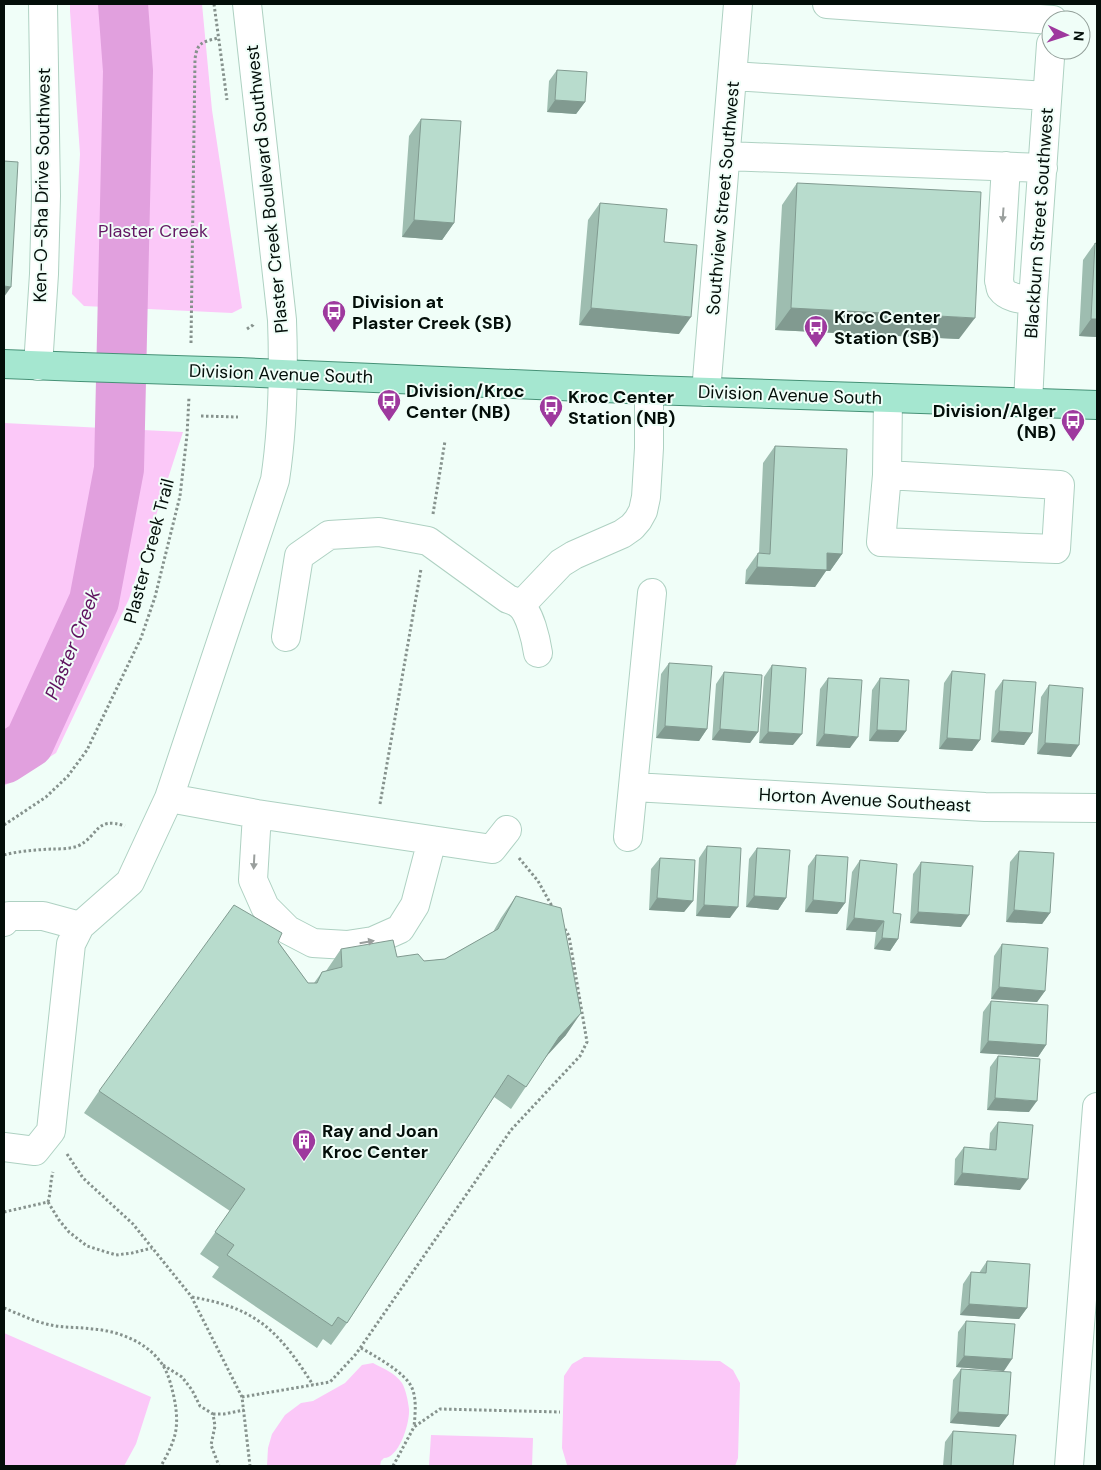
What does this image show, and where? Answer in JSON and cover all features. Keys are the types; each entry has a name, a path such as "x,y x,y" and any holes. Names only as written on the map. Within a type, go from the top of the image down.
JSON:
{"main road":[{"name":"Division Avenue South","path":"4,364 649,390 1097,405"}],"street":[{"name":"Ken-O-Sha Drive Southwest","path":"38,366 44,274 46,196 43,4"},
{"name":"Plaster Creek Boulevard Southwest","path":"80,926 130,882 169,798 275,480 281,434 282,320 247,4"},
{"name":"Southview Street Southwest","path":"706,392 738,4"},
{"path":"827,4 1041,19"},
{"name":"Blackburn Street Southwest","path":"1028,403 1033,300 1050,60"},
{"path":"733,76 1047,96"},
{"path":"726,156 1043,168"},
{"path":"1006,166 999,281 1001,289 1008,295 1018,299 1033,300"},
{"path":"521,605 562,563 574,555 622,534 638,520 643,511 646,497 649,448 649,390"},
{"path":"887,475 1060,485 1056,549 881,542 887,475 888,398"},
{"path":"286,637 299,556 329,536 379,532 428,541 508,599 521,605 535,636 538,653"},
{"path":"628,837 652,593"},
{"name":"Horton Avenue Southeast","path":"634,787 985,807 1097,808"},
{"path":"169,798 257,814 492,849 504,833"},
{"path":"257,814 253,880 265,907 288,930 312,943 347,945 374,941 400,929 415,905 432,840"},
{"path":"4,922 9,916 43,916 80,926 71,944 51,1131 35,1151 4,1146"},
{"path":"1069,1466 1090,1281 1097,1107"}],"path":[{"path":"191,351 195,59 198,45 202,42 218,38"},
{"name":"Plaster Creek Trail","path":"4,825 46,797 68,776 87,750 141,638 155,597 180,496 188,436 189,389"},
{"path":"202,416 238,417"},
{"path":"432,518 444,441"},
{"path":"380,808 421,566"},
{"path":"4,855 15,852 78,846 105,823 112,822 130,827"},
{"path":"504,833 538,881 555,912"},
{"path":"242,1397 330,1382 360,1348 511,1130 580,1056 587,1042 568,936 564,928"},
{"path":"60,1158 65,1152 83,1178 133,1224 191,1296 242,1397 250,1466"},
{"path":"48,1202 51,1194 51,1178 56,1165"},
{"path":"48,1202 69,1232 87,1246 116,1255 152,1248"},
{"path":"4,1212 48,1202"},
{"path":"191,1296 235,1308 255,1318 285,1346 299,1363 312,1385"},
{"path":"4,1308 51,1325 96,1329 122,1335 140,1342 163,1364 182,1377 192,1390 200,1406 213,1414 244,1410"},
{"path":"360,1348 400,1373 412,1387 415,1399 414,1427 393,1466"},
{"path":"161,1466 174,1438 176,1418 173,1395 163,1364"},
{"path":"414,1427 440,1409 560,1412"},
{"path":"213,1414 215,1426 211,1445 219,1466"}],"green space":[{"name":"Plaster Creek","path":"70,4 202,4 212,110 242,308 232,313 84,306 72,294 80,154"},
{"name":"Plaster Creek","path":"4,423 183,432 129,599 56,753 4,786"},
{"path":"4,1333 151,1397 136,1444 124,1466 4,1466"},
{"path":"584,1357 720,1361 733,1370 740,1383 738,1458 735,1466 567,1465 562,1448 564,1376 572,1364"},
{"path":"373,1363 396,1376 402,1383 409,1409 408,1423 399,1446 381,1461 380,1466 267,1466 268,1448 272,1434 285,1415 301,1403 313,1401 345,1383 362,1365"},
{"path":"431,1435 533,1438 532,1466 429,1466"}],"building":[{"path":"557,70 587,72 585,102 555,100"},
{"path":"421,119 461,121 454,223 414,220"},
{"path":"4,161 18,162 11,287 4,286"},
{"path":"797,183 981,192 975,318 791,308"},
{"path":"600,203 667,209 664,242 697,245 691,317 591,308"},
{"path":"1095,243 1097,244 1097,319 1091,319"},
{"path":"775,446 847,449 842,554 827,553 827,570 757,567 758,553 770,554"},
{"path":"669,663 712,666 707,729 665,726"},
{"path":"772,665 806,668 802,734 768,732"},
{"path":"952,671 985,674 980,740 947,738"},
{"path":"724,672 762,675 758,732 720,729"},
{"path":"828,678 862,680 858,737 824,734"},
{"path":"880,678 909,680 906,731 877,730"},
{"path":"1003,680 1036,682 1032,733 999,731"},
{"path":"1049,685 1083,688 1079,745 1045,743"},
{"path":"707,846 741,848 738,907 704,905"},
{"path":"757,848 790,850 786,898 754,896"},
{"path":"1019,851 1054,853 1050,913 1014,910"},
{"path":"816,855 848,857 845,903 813,900"},
{"path":"660,858 695,860 693,901 657,898"},
{"path":"860,860 897,864 893,913 901,914 898,939 882,938 884,921 854,918"},
{"path":"921,862 973,866 969,915 918,912"},
{"name":"Ray and Joan Kroc Center","path":"516,896 561,908 581,1013 559,1037 526,1087 508,1075 347,1323 338,1317 332,1326 227,1255 234,1245 215,1232 245,1189 99,1091 234,905 282,933 278,942 308,983 317,983 322,972 342,967 341,949 393,940 397,957 418,954 424,961 445,959 498,929"},
{"path":"1002,944 1048,948 1045,991 999,987"},
{"path":"991,1001 1048,1005 1046,1045 988,1041"},
{"path":"998,1056 1040,1059 1037,1101 995,1098"},
{"path":"998,1122 1033,1125 1028,1179 962,1173 964,1147 996,1150"},
{"path":"987,1261 1030,1264 1027,1308 969,1304 971,1272 986,1273"},
{"path":"966,1321 1015,1324 1012,1359 964,1356"},
{"path":"961,1369 1011,1372 1008,1415 958,1412"},
{"path":"953,1431 1016,1435 1013,1466 951,1466"}],"waterway":[{"name":"Plaster Creek","path":"4,759 29,743 94,601 119,469 128,71 123,4"}],"place":[{"name":"Division at Plaster Creek (SB)","path":"334,333"},
{"name":"Kroc Center Station (SB)","path":"816,348"},
{"name":"Division/Kroc Center (NB)","path":"389,422"},
{"name":"Kroc Center Station (NB)","path":"551,428"},
{"name":"Division/Alger (NB)","path":"1073,442"},
{"name":"Ray and Joan Kroc Center","path":"304,1162"}]}
